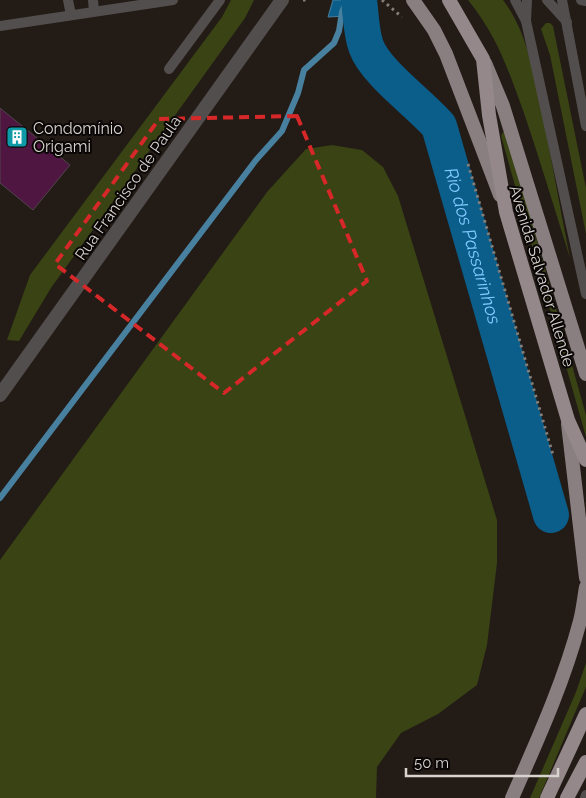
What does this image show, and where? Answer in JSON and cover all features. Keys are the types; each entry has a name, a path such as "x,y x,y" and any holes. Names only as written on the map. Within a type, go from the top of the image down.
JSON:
{"highway":[{"path":"448,0 483,59 489,115 506,212"},
{"name":"Avenida Salvador Allende","path":"506,212 568,420"},
{"path":"568,420 586,460"},
{"path":"547,798 586,714"},
{"path":"567,798 586,762"}],"main road":[{"name":"Avenida Salvador Allende","path":"413,0 434,30 446,54 506,212"},
{"path":"483,59 504,106 586,374"},
{"name":"Avenida Salvador Allende","path":"568,420 586,578"},
{"path":"512,798 565,668 581,620 586,587"}],"street":[{"name":"Rua Francisco de Paula","path":"0,395 282,0"}],"lane":[{"path":"68,0 71,15"},
{"path":"92,0 94,12"},
{"path":"0,26 173,0"},
{"path":"169,69 220,0"},
{"path":"515,0 526,22 586,294"},
{"path":"526,22 527,0"},
{"path":"547,0 567,22"},
{"path":"562,0 586,126"},
{"path":"581,0 586,1"}],"path":[{"path":"466,159 555,462"}],"highlighted area":[{"path":"297,116 367,281 224,393 55,264 159,119"}],"green space":[{"path":"231,0 254,0 245,18 51,288 19,341 7,340 30,275 222,17"},
{"path":"468,0 503,0 512,13 525,43 534,74 570,258 531,134 508,70 495,41"},
{"path":"546,23 550,23 553,26 586,188 586,234 550,55 541,29"},
{"path":"503,132 507,134 586,415 586,437 501,136"},
{"path":"332,145 362,150 383,167 398,196 497,520 497,563 487,645 477,685 438,714 401,733 377,767 376,798 0,798 0,560 267,192 306,149"},
{"path":"586,663 586,687 539,798 530,798 576,692"}],"water":[{"path":"333,0 374,0 370,15 328,17"}],"building":[{"name":"Condomínio Origami","path":"0,108 70,165 33,210 0,183"}],"waterway":[{"path":"0,498 256,160 282,131 298,93 304,70 334,43 347,0"},
{"name":"Rio dos Passarinhos","path":"359,0 363,35 371,56 388,77 439,126 551,515"}],"place":[{"name":"Condomínio Origami","path":"17,137"}]}
